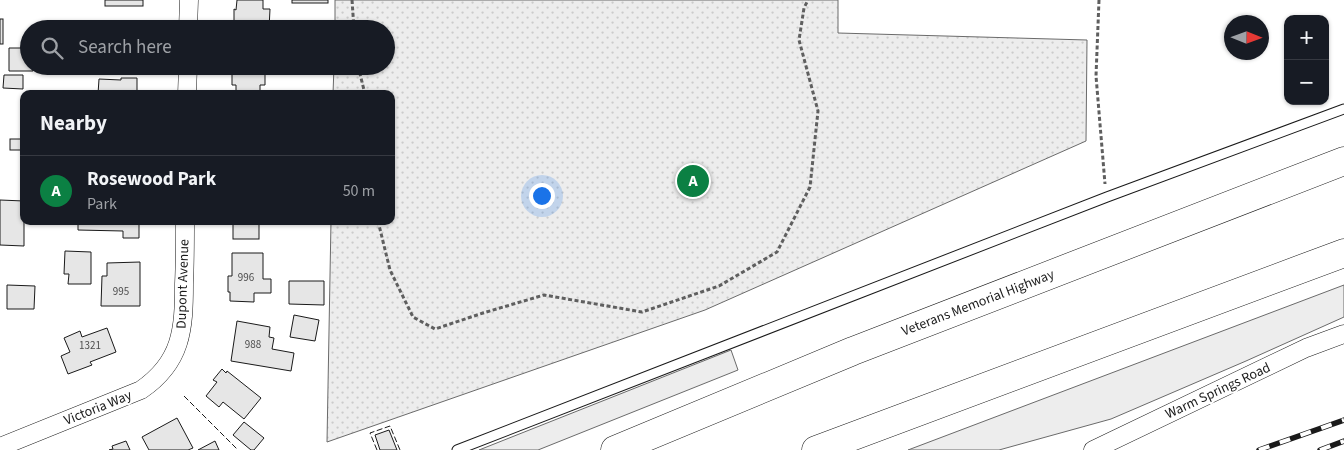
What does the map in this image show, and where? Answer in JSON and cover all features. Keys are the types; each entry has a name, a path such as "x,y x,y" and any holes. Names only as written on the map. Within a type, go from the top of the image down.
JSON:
{"highway":[{"name":"Veterans Memorial Highway","path":"615,450 853,351 1344,161"},
{"path":"816,450 839,444 1344,253"}],"street":[{"path":"188,20 189,0"},
{"path":"187,90 188,75"},
{"name":"Dupont Avenue","path":"178,345 183,322 185,225"},
{"name":"Warm Springs Road","path":"1093,450 1306,348 1344,334"},
{"name":"Victoria Way","path":"0,447 141,390 160,375 178,345"}],"lane":[{"path":"457,450 1107,197 1344,109"}],"path":[{"path":"352,0 353,20"},
{"path":"379,225 390,270 413,317 435,329 544,295 642,312 718,286 777,252 810,187 818,112 799,40 804,8 808,0"},
{"path":"1098,0 1096,76 1107,197"},
{"path":"360,75 364,90"}],"shaded area":[{"path":"335,0 838,0 838,33 1087,40 1086,141 705,310 327,442 331,225 395,225 395,90 333,90 334,75 395,75 395,20 335,20"},
{"path":"1344,285 1344,317 1111,419 999,450 908,450"},
{"path":"731,350 738,370 538,450 479,450"}],"building":[{"path":"105,0 143,0 143,6 105,6"},
{"path":"237,0 263,0 263,9 270,9 269,20 234,20 234,9 236,10"},
{"path":"292,0 328,0 328,3 292,3"},
{"path":"0,19 3,19 3,44 0,44"},
{"path":"9,48 20,48 20,71 9,71"},
{"path":"4,75 23,75 23,89 3,88"},
{"path":"232,75 265,75 265,85 260,85 260,90 236,90 236,85 232,85"},
{"path":"121,78 137,78 137,90 98,90 99,79 121,80"},
{"path":"10,139 20,139 20,150 10,150"},
{"path":"0,200 20,201 20,225 24,225 24,246 0,245"},
{"path":"78,225 139,225 139,238 123,238 123,231 78,230"},
{"path":"233,225 259,225 259,239 233,239"},
{"path":"65,251 91,252 91,284 68,284 69,274 64,274"},
{"path":"232,253 263,253 263,279 271,279 271,293 254,293 254,302 230,301 228,276 232,276"},
{"path":"140,262 140,306 101,306 102,276 107,276 107,263"},
{"path":"289,281 324,281 324,305 289,304"},
{"path":"7,285 35,286 34,309 7,309"},
{"path":"294,315 319,320 315,341 290,337"},
{"path":"237,321 270,327 269,337 274,338 272,349 294,353 291,371 231,361"},
{"path":"107,328 116,352 90,362 92,365 68,374 61,356 70,352 64,338 80,331 82,337"},
{"path":"222,369 261,398 244,419 223,402 219,407 206,396 217,382 213,380"},
{"path":"177,418 193,448 188,450 149,450 142,437"},
{"path":"244,422 264,438 254,450 251,450 233,435"},
{"path":"389,430 397,450 380,450 375,435"},
{"path":"126,441 130,450 109,450 113,449 112,446"},
{"path":"215,441 219,450 198,450"}],"railway":[{"path":"1259,450 1344,420"},
{"path":"1320,450 1344,441"}],"fence":[{"path":"184,396 238,450"},
{"path":"377,450 370,433 390,426 400,450"}],"place":[{"name":"Rosewood Park","path":"693,181"}]}
